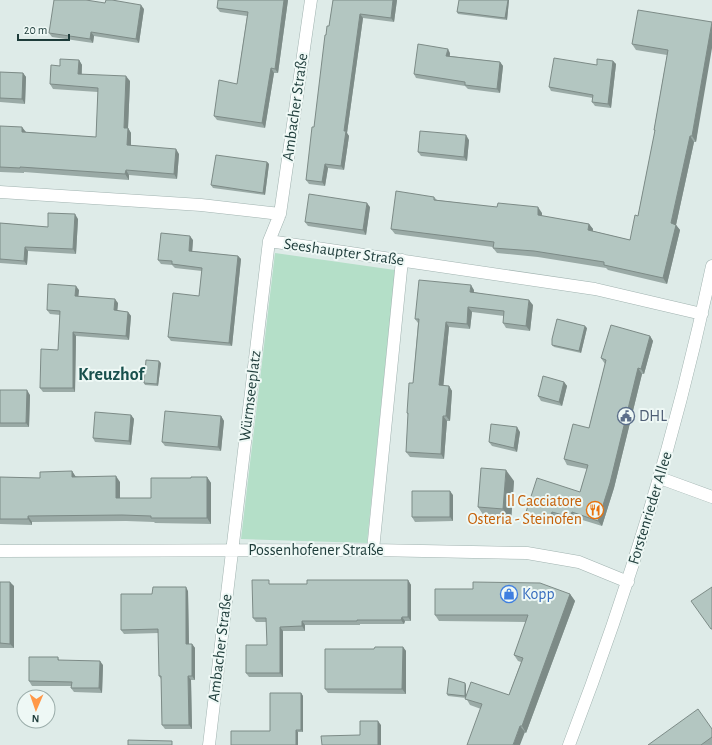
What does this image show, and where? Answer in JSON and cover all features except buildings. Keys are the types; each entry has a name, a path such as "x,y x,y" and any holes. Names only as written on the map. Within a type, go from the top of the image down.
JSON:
{"street":[{"name":"Ambacher Straße","path":"280,214 311,0"},
{"name":"Seeshaupter Straße","path":"0,192 201,205 280,214 269,241 595,289 702,314"},
{"name":"Würmseeplatz","path":"232,550 269,241"},
{"path":"373,550 402,260"},
{"name":"Forstenrieder Allee","path":"569,745 628,582 660,478 694,351 712,266"},
{"path":"660,478 712,497"},
{"name":"Ambacher Straße","path":"209,745 232,550"},
{"name":"Possenhofener Straße","path":"0,551 373,550 527,553 579,562 628,582"}],"green space":[{"path":"275,253 395,270 367,543 241,539"}],"place":[{"name":"DHL","path":"626,416"},
{"name":"Il Cacciatore Osteria - Steinofen","path":"595,510"},
{"name":"Kopp","path":"509,594"}],"district":[{"name":"Kreuzhof","path":"111,375"}]}
